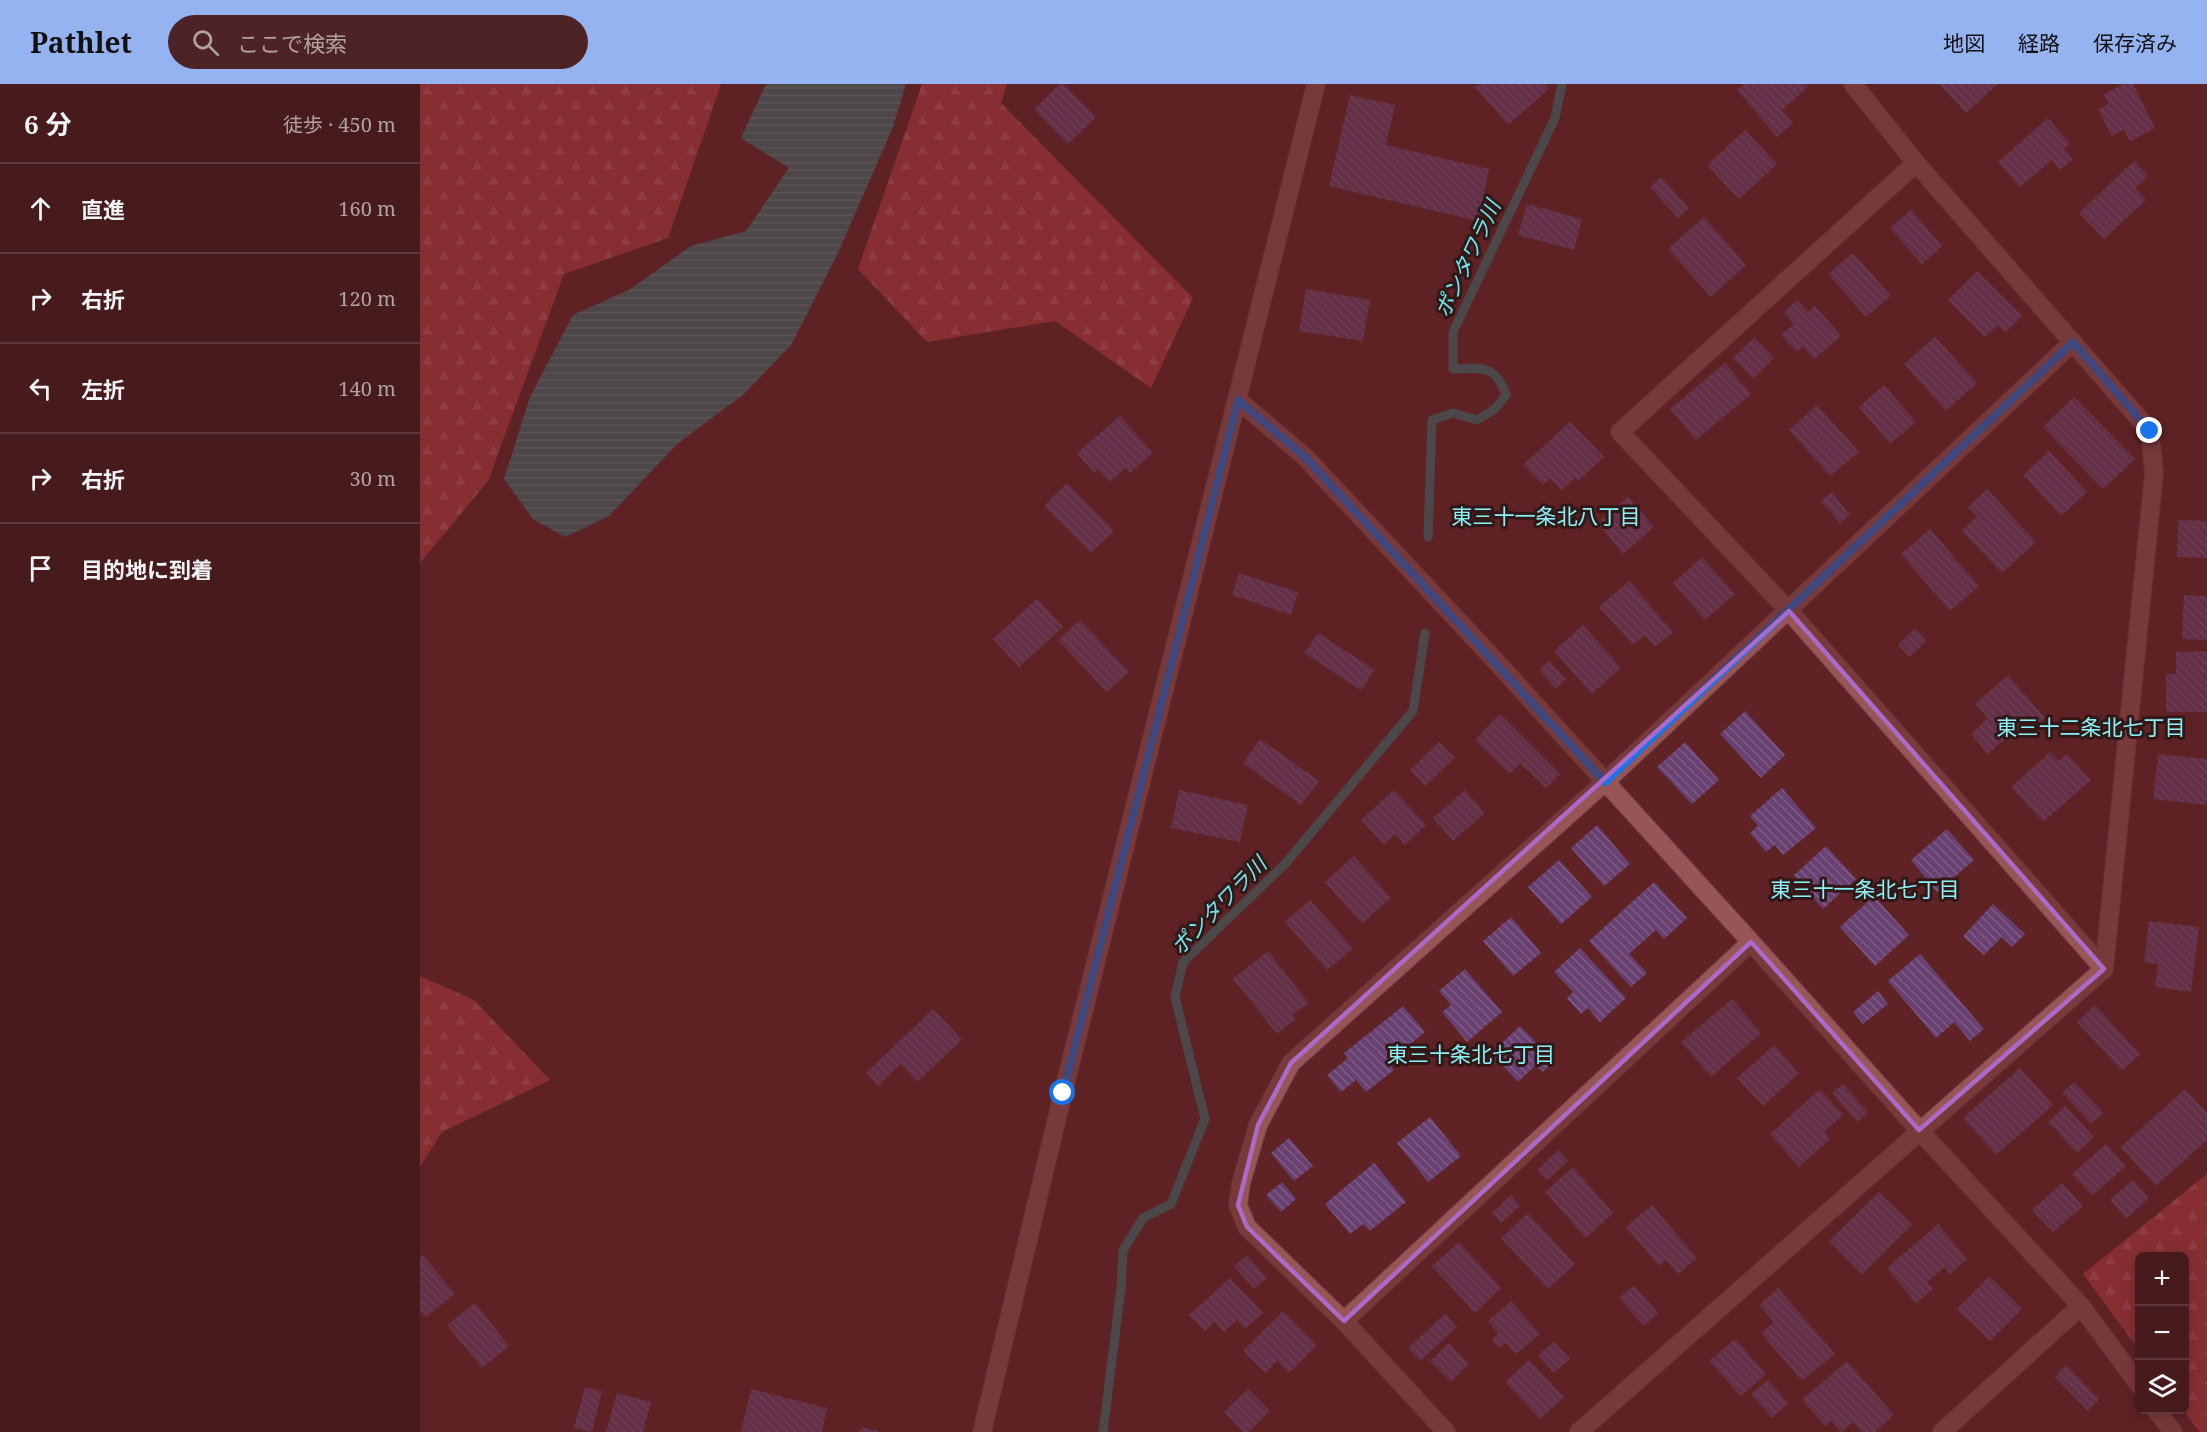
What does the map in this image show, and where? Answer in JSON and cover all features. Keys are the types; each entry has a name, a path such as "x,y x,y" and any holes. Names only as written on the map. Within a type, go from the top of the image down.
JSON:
{"street":[{"path":"982,1432 1066,1081 1316,84"},
{"path":"1579,1432 2104,969 2154,473 2150,431 1916,163 1853,84"},
{"path":"1916,163 1620,432 1789,611 2104,969"},
{"path":"1446,1432 1344,1321 1247,1227 1238,1204 1242,1183 1258,1125 1291,1063 1605,782 2073,342"},
{"path":"1238,400 1305,457 1605,782 2081,1306 2135,1380"},
{"path":"1344,1321 1751,942"},
{"path":"1942,1432 2081,1306"},
{"path":"2159,1414 2173,1432"}],"highlighted area":[{"path":"1789,611 2104,969 1919,1130 1751,942 1344,1321 1247,1227 1238,1205 1258,1125 1291,1063"}],"green space":[{"path":"420,84 721,84 668,238 564,274 488,481 420,563"},
{"path":"922,84 1007,84 1001,103 1193,298 1151,388 1055,321 927,342 858,269"},
{"path":"420,976 474,1000 550,1080 442,1132 420,1167"},
{"path":"2207,1174 2207,1432 2200,1432 2186,1414 2189,1414 2189,1252 2135,1252 2135,1345 2083,1274"}],"water":[{"path":"766,84 906,84 893,127 837,255 791,345 744,394 677,444 609,516 565,537 533,519 504,479 530,397 573,315 629,290 691,246 746,231 789,168 741,138"}],"building":[{"path":"1060,84 1063,84 1096,117 1068,144 1034,109"},
{"path":"1479,84 1545,84 1549,89 1508,125 1475,87"},
{"path":"1744,84 1805,84 1808,87 1782,110 1793,123 1777,137 1737,90"},
{"path":"1939,84 1998,84 1966,113"},
{"path":"2124,84 2133,84 2155,128 2130,141 2124,130 2111,136 2098,109 2109,104 2104,94"},
{"path":"1350,95 1395,105 1386,145 1489,169 1478,221 1329,186"},
{"path":"2048,118 2070,144 2064,149 2073,159 2060,170 2052,160 2020,187 1998,162"},
{"path":"1745,130 1777,164 1739,199 1707,165"},
{"path":"2134,161 2148,176 2135,188 2146,200 2104,239 2079,213"},
{"path":"1661,177 1689,208 1678,218 1650,187"},
{"path":"1527,204 1582,219 1574,250 1518,235"},
{"path":"1911,210 1942,246 1922,264 1890,228"},
{"path":"1704,217 1746,265 1711,297 1668,249"},
{"path":"1853,253 1891,296 1866,317 1828,274"},
{"path":"1977,271 2022,316 2005,333 1998,325 1985,337 1948,300"},
{"path":"1306,289 1370,300 1363,341 1299,331"},
{"path":"1797,300 1808,312 1815,306 1841,336 1814,359 1803,347 1797,352 1781,335 1794,324 1784,312"},
{"path":"1935,337 1977,383 1946,411 1904,364"},
{"path":"1754,338 1774,358 1753,379 1733,358"},
{"path":"1725,363 1751,394 1696,440 1670,409"},
{"path":"1884,385 1916,422 1890,444 1859,407"},
{"path":"2074,397 2135,459 2103,489 2043,427"},
{"path":"1817,405 1859,452 1830,476 1789,430"},
{"path":"1120,416 1153,453 1130,473 1126,468 1109,482 1098,469 1094,473 1077,453"},
{"path":"1570,422 1604,457 1578,481 1575,478 1562,490 1550,478 1543,485 1523,465"},
{"path":"2049,451 2087,492 2061,516 2023,475"},
{"path":"1067,483 1114,531 1091,553 1044,506"},
{"path":"1987,489 2036,542 2002,573 1962,531 1977,516 1968,507"},
{"path":"1832,492 1850,515 1840,523 1821,501"},
{"path":"1628,497 1654,527 1623,554 1598,523"},
{"path":"2178,520 2207,521 2207,558 2177,557"},
{"path":"1930,529 1979,586 1950,611 1901,554"},
{"path":"1702,557 1735,594 1705,620 1673,583"},
{"path":"1239,573 1298,592 1291,615 1232,595"},
{"path":"1629,581 1673,632 1655,647 1645,635 1633,645 1599,607"},
{"path":"2184,595 2207,596 2207,640 2182,639"},
{"path":"1037,599 1063,627 1019,667 993,639"},
{"path":"1080,620 1129,672 1107,692 1058,640"},
{"path":"1583,625 1621,668 1592,694 1554,651"},
{"path":"1915,628 1927,640 1910,657 1898,645"},
{"path":"1318,633 1375,670 1361,690 1304,653"},
{"path":"2207,651 2207,712 2166,712 2166,674 2176,674 2176,652"},
{"path":"1549,661 1566,679 1556,689 1539,670"},
{"path":"2008,675 2045,718 2021,739 2014,731 1988,754 1971,734 1988,718 1975,704"},
{"path":"1745,711 1785,755 1761,778 1720,734"},
{"path":"1500,714 1560,774 1546,788 1520,763 1510,774 1475,740"},
{"path":"1260,739 1319,781 1301,805 1243,763"},
{"path":"1439,742 1455,758 1425,786 1410,770"},
{"path":"1685,742 1719,780 1692,804 1657,767"},
{"path":"2050,752 2059,761 2067,754 2091,780 2043,822 2011,787"},
{"path":"2158,754 2207,759 2207,805 2153,799"},
{"path":"1782,788 1816,828 1783,855 1775,845 1766,852 1750,833 1758,826 1750,816"},
{"path":"1179,790 1248,805 1240,842 1171,828"},
{"path":"1394,790 1426,825 1405,845 1395,834 1384,845 1361,820"},
{"path":"1465,790 1485,813 1453,841 1433,818"},
{"path":"1597,825 1630,864 1604,886 1571,848"},
{"path":"1947,829 1974,860 1937,892 1911,860"},
{"path":"1826,846 1856,879 1823,909 1794,875"},
{"path":"1354,856 1391,898 1362,924 1325,882"},
{"path":"1559,860 1592,897 1561,924 1528,887"},
{"path":"1654,882 1687,918 1664,939 1656,930 1629,954 1647,973 1631,987 1589,941"},
{"path":"1874,896 1909,935 1875,966 1840,927"},
{"path":"1310,900 1353,948 1327,970 1285,922"},
{"path":"1993,904 2025,934 2012,947 2002,937 1984,955 1963,936"},
{"path":"1511,917 1541,953 1513,976 1483,941"},
{"path":"2149,921 2199,927 2191,992 2155,987 2158,964 2144,962"},
{"path":"1580,948 1626,998 1600,1022 1588,1008 1581,1014 1567,998 1573,992 1554,972"},
{"path":"1268,951 1309,1003 1292,1015 1296,1019 1277,1034 1233,979"},
{"path":"1920,954 1984,1029 1970,1041 1954,1022 1936,1038 1888,981"},
{"path":"1465,969 1502,1012 1467,1042 1442,1012 1451,1005 1439,991"},
{"path":"1878,991 1888,1004 1863,1024 1853,1012"},
{"path":"1732,999 1761,1033 1711,1077 1681,1042"},
{"path":"2095,1005 2140,1054 2122,1071 2077,1022"},
{"path":"1403,1006 1425,1032 1388,1062 1394,1070 1366,1092 1356,1080 1341,1092 1327,1075 1348,1058 1344,1053"},
{"path":"933,1009 962,1040 917,1082 901,1064 878,1086 866,1073"},
{"path":"1520,1026 1554,1061 1543,1072 1536,1065 1518,1082 1491,1053"},
{"path":"1774,1045 1799,1073 1763,1106 1737,1078"},
{"path":"2020,1068 2053,1105 1996,1155 1963,1118"},
{"path":"2074,1082 2104,1113 2091,1124 2062,1093"},
{"path":"1843,1084 1868,1112 1857,1122 1832,1093"},
{"path":"1820,1089 1843,1115 1825,1131 1830,1139 1799,1167 1770,1134"},
{"path":"2185,1089 2207,1113 2207,1140 2156,1186 2121,1147"},
{"path":"2065,1106 2094,1137 2077,1153 2048,1122"},
{"path":"1430,1117 1461,1156 1428,1182 1397,1143"},
{"path":"1289,1138 1313,1166 1294,1181 1271,1153"},
{"path":"2106,1144 2126,1166 2092,1196 2072,1174"},
{"path":"1558,1150 1568,1161 1547,1181 1537,1170"},
{"path":"1374,1163 1406,1202 1370,1231 1363,1224 1350,1234 1325,1204"},
{"path":"1573,1167 1613,1213 1586,1238 1545,1192"},
{"path":"2133,1180 2149,1198 2126,1219 2110,1200"},
{"path":"1282,1182 1296,1199 1281,1212 1266,1195"},
{"path":"2062,1183 2083,1206 2053,1232 2032,1210"},
{"path":"1879,1192 1912,1225 1862,1274 1829,1241"},
{"path":"1511,1195 1520,1206 1501,1223 1492,1213"},
{"path":"1652,1205 1697,1258 1678,1274 1666,1260 1659,1266 1626,1227"},
{"path":"1528,1213 1575,1264 1548,1289 1501,1238"},
{"path":"1938,1224 1967,1259 1950,1274 1945,1267 1927,1282 1933,1289 1916,1303 1887,1268"},
{"path":"1459,1242 1501,1288 1475,1313 1432,1266"},
{"path":"423,1255 455,1294 426,1317 420,1310 420,1257"},
{"path":"1247,1255 1267,1278 1254,1289 1234,1266"},
{"path":"1989,1276 2022,1309 1990,1341 1957,1309"},
{"path":"1230,1278 1263,1313 1245,1329 1237,1320 1224,1332 1215,1322 1205,1331 1189,1315"},
{"path":"1634,1286 1658,1313 1644,1326 1619,1298"},
{"path":"1778,1288 1835,1354 1802,1381 1761,1333 1774,1322 1759,1305"},
{"path":"1511,1301 1540,1334 1516,1354 1506,1343 1499,1348 1492,1340 1498,1333 1488,1321"},
{"path":"475,1303 509,1346 482,1368 447,1325"},
{"path":"1283,1311 1317,1345 1289,1373 1277,1361 1265,1373 1243,1351"},
{"path":"1445,1314 1457,1327 1420,1361 1408,1348"},
{"path":"1735,1339 1766,1374 1741,1396 1709,1361"},
{"path":"1554,1342 1570,1359 1554,1373 1538,1355"},
{"path":"1449,1343 1469,1364 1451,1382 1430,1361"},
{"path":"1529,1360 1564,1397 1540,1419 1505,1382"},
{"path":"1847,1361 1894,1415 1875,1432 1862,1432 1853,1422 1841,1432 1831,1421 1825,1426 1802,1400"},
{"path":"2066,1365 2099,1399 2088,1411 2055,1377"},
{"path":"1768,1380 1788,1403 1772,1418 1751,1394"},
{"path":"585,1387 602,1391 592,1432 574,1428"},
{"path":"751,1389 827,1408 822,1432 741,1432"},
{"path":"1248,1389 1270,1411 1248,1432 1243,1432 1224,1412"},
{"path":"617,1393 651,1402 643,1432 606,1432"},
{"path":"861,1427 878,1431 878,1432 859,1432"}],"waterway":[{"name":"ポンタワラ川","path":"1428,537 1432,420 1453,413 1477,420 1495,409 1506,395 1497,378 1486,370 1453,369 1453,332 1555,118 1562,84"},
{"name":"ポンタワラ川","path":"1103,1432 1121,1288 1123,1250 1143,1218 1171,1204 1205,1119 1175,997 1183,962 1285,864 1413,711 1425,633"}],"district":[{"name":"東三十一条北八丁目","path":"1546,517"},
{"name":"東三十二条北七丁目","path":"2091,728"},
{"name":"東三十一条北七丁目","path":"1865,890"},
{"name":"東三十条北七丁目","path":"1471,1055"}],"route":[{"path":"1063,1093 1238,400 1305,457 1605,782 2073,342 2150,431"}]}
